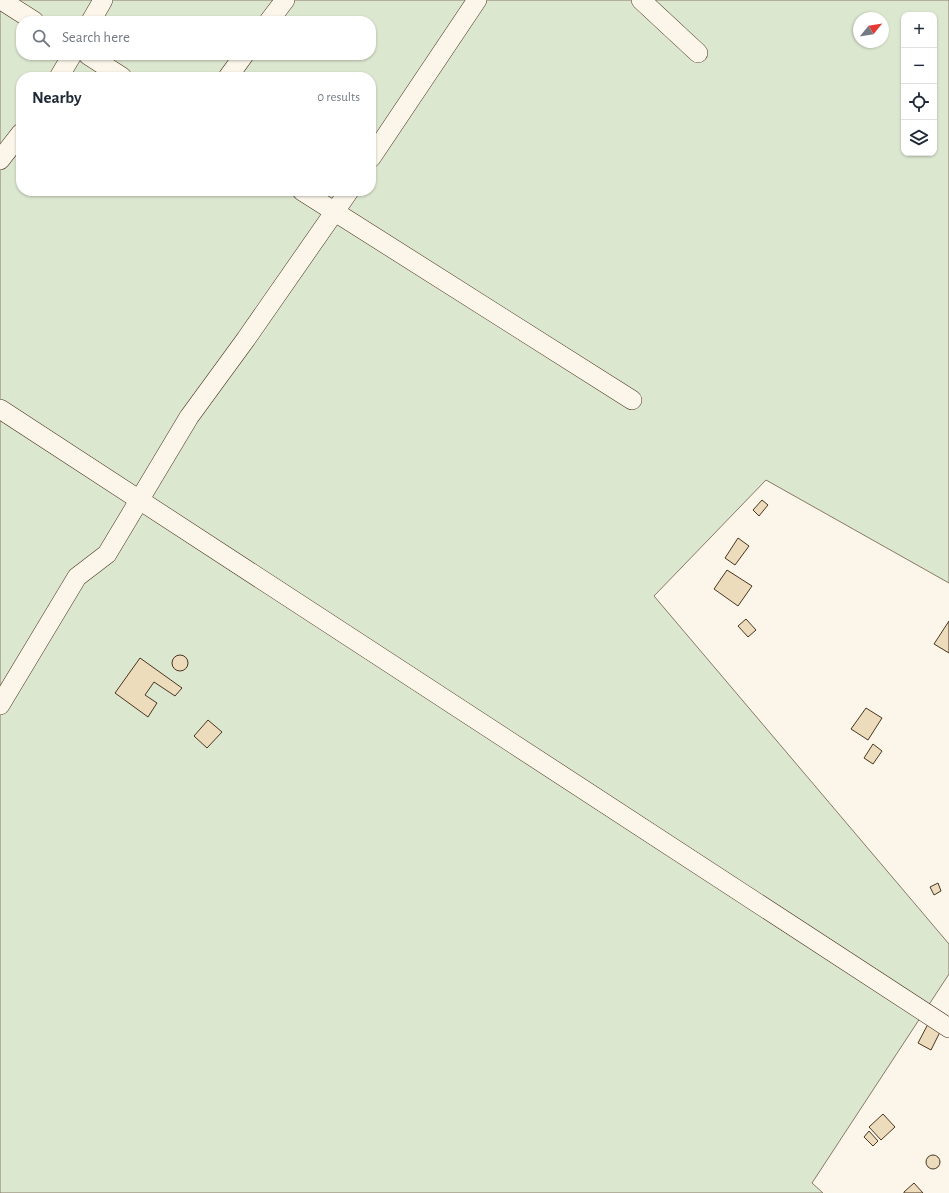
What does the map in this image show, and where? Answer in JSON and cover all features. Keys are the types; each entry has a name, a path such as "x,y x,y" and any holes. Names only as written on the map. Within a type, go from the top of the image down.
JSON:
{"street":[{"path":"1,0 26,16"},
{"path":"94,16 103,0"},
{"path":"273,16 285,0"},
{"path":"376,150 476,0"},
{"path":"641,0 698,53"},
{"path":"62,72 69,60"},
{"path":"96,60 114,72"},
{"path":"232,72 240,60"},
{"path":"0,160 16,140"},
{"path":"310,196 632,400"},
{"path":"0,705 77,578 107,554 189,416 246,340 346,196"},
{"path":"0,409 947,1021"}],"green space":[{"path":"0,0 949,0 949,583 766,480 654,596 949,944 949,974 812,1183 823,1193 0,1193"}],"building":[{"path":"762,500 768,505 759,516 753,510"},
{"path":"738,538 749,546 735,565 725,558"},
{"path":"727,570 752,586 738,606 714,589"},
{"path":"746,619 756,630 748,637 738,626"},
{"path":"949,621 949,653 934,644"},
{"path":"180,655 186,657 188,663 186,669 180,671 174,669 172,663 174,657"},
{"path":"140,658 182,688 175,696 154,682 145,695 157,703 148,717 115,693"},
{"path":"866,708 882,718 868,740 851,729"},
{"path":"208,720 222,732 207,748 194,736"},
{"path":"873,744 882,751 873,764 864,758"},
{"path":"938,883 941,891 934,895 930,887"},
{"path":"928,1024 941,1030 931,1050 918,1043"},
{"path":"883,1114 895,1127 881,1140 869,1127"},
{"path":"869,1131 878,1141 873,1146 864,1137"},
{"path":"933,1155 938,1157 940,1162 938,1167 933,1169 928,1167 926,1162 928,1157"},
{"path":"914,1183 923,1193 904,1193 904,1192"}]}
